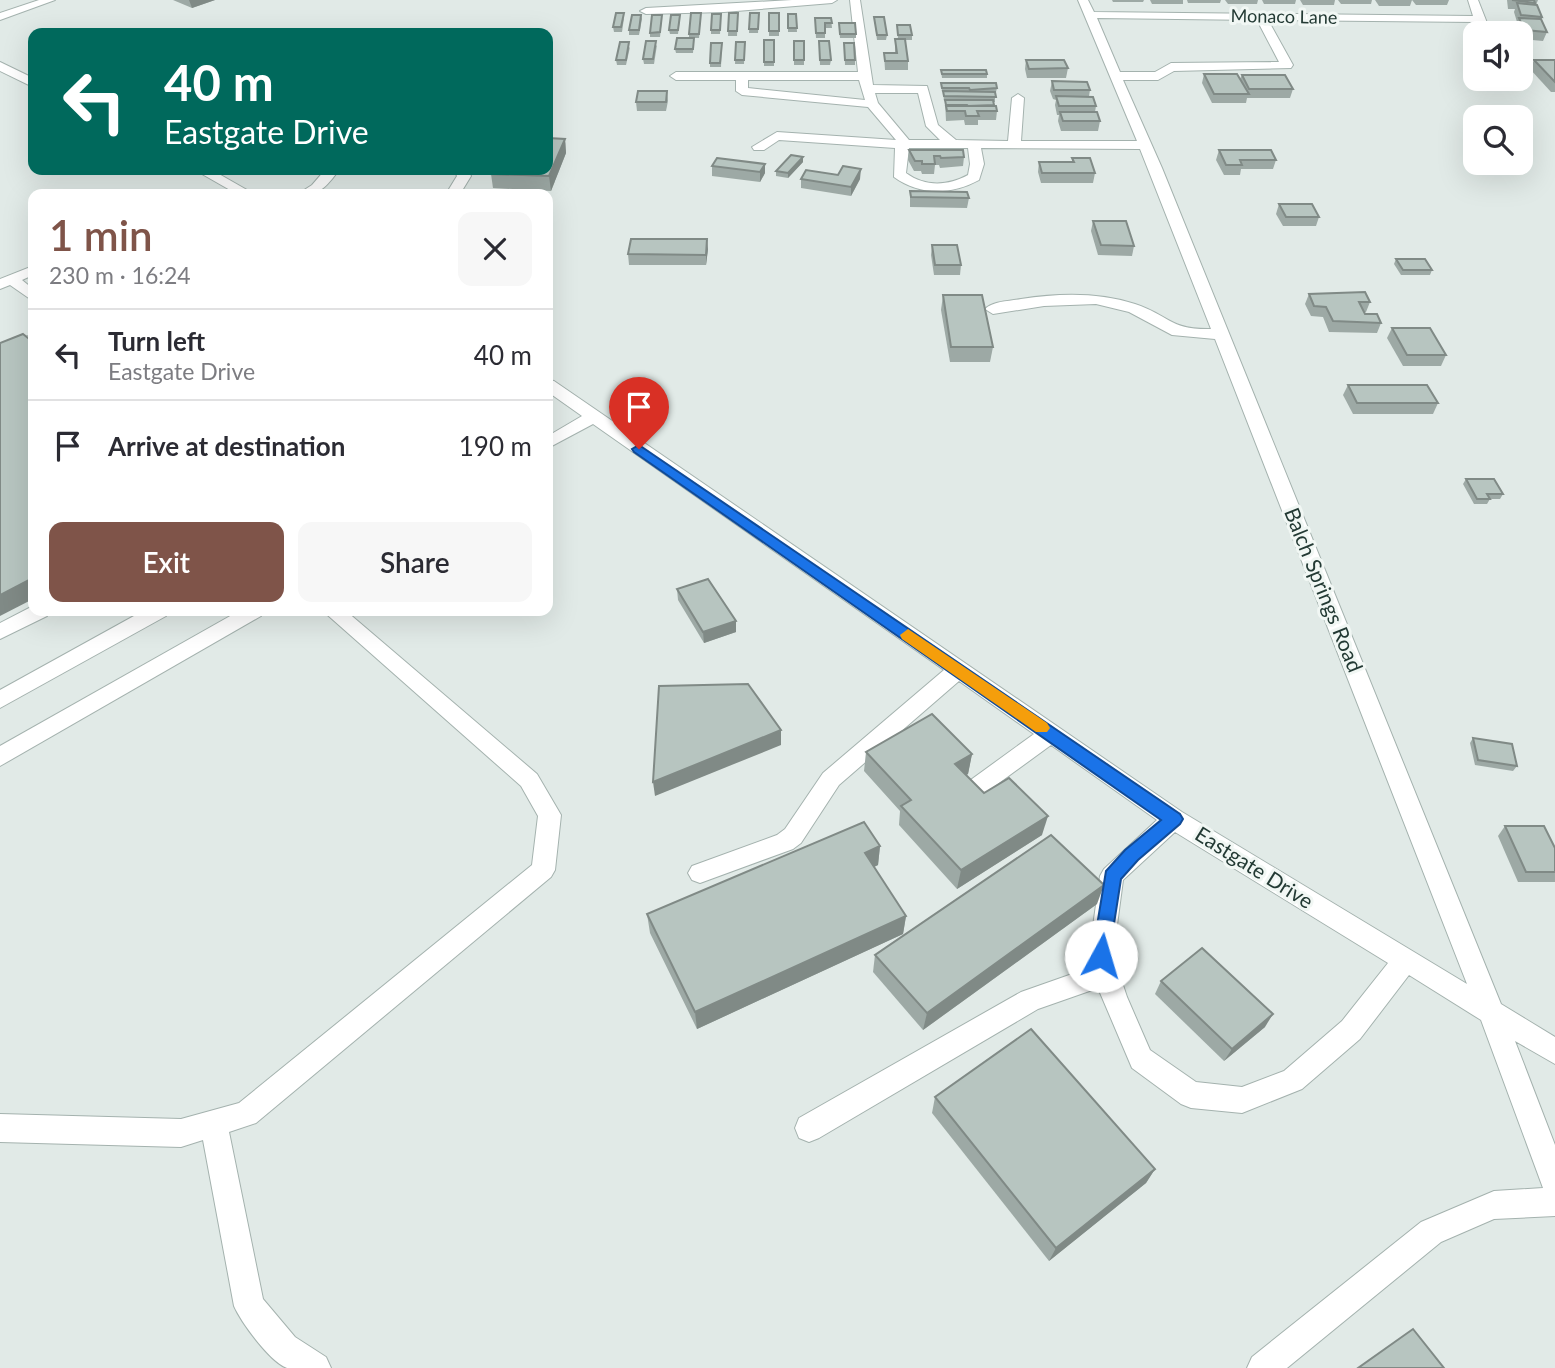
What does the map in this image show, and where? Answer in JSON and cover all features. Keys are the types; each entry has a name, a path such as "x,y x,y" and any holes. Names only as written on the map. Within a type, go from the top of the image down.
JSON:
{"street":[{"path":"0,17 50,0"},
{"path":"646,11 724,9 832,0"},
{"path":"855,0 864,76 872,104 904,142"},
{"path":"1473,0 1478,19"},
{"name":"Monaco Lane","path":"1086,8 1261,17 1478,19"},
{"name":"Balch Springs Road","path":"1086,8 1221,334 1492,1014 1555,1182"},
{"path":"1115,76 1158,76 1171,66 1287,65 1261,17"},
{"path":"0,66 28,80"},
{"path":"676,76 864,76"},
{"path":"742,76 742,91 872,104"},
{"path":"868,89 923,89 932,126 952,144"},
{"path":"1014,144 1018,98"},
{"path":"759,147 778,136 886,144 1145,145"},
{"path":"904,142 899,174 905,180 935,187 963,184 974,177 977,164 974,144"},
{"path":"210,175 231,189"},
{"path":"315,189 328,175"},
{"path":"5,282 28,272"},
{"path":"5,282 28,294"},
{"path":"993,309 1049,300 1107,302 1140,311 1174,331 1221,334"},
{"path":"0,354 28,341"},
{"name":"Eastgate Drive","path":"553,389 1174,819 1555,1051"},
{"path":"553,440 593,417"},
{"path":"0,632 30,616"},
{"path":"0,700 150,616"},
{"path":"0,757 245,616"},
{"path":"0,1128 181,1133 246,1114 542,870 550,815 529,780 339,616"},
{"path":"700,873 785,842 797,834 808,820 819,793 831,779 958,670"},
{"path":"969,793 1050,734"},
{"path":"1174,819 1112,876 1101,956 1141,1059 1191,1095 1242,1101 1293,1080 1351,1030 1405,961"},
{"path":"809,1128 1030,1000 1107,973"},
{"path":"214,1124 249,1306 284,1348 315,1368"},
{"path":"1263,1368 1431,1232 1494,1205 1555,1202"}],"building":[{"path":"1512,0 1534,0 1535,3"},
{"path":"1517,3 1537,5 1542,17 1521,15"},
{"path":"616,13 624,13 621,27 613,27"},
{"path":"691,13 701,13 699,34 689,34"},
{"path":"729,13 738,13 737,31 728,31"},
{"path":"750,13 759,13 758,29 749,29"},
{"path":"769,13 779,13 779,31 769,31"},
{"path":"712,14 721,14 720,30 711,30"},
{"path":"788,14 796,14 797,28 788,28"},
{"path":"632,15 641,15 639,30 629,30"},
{"path":"652,15 662,15 660,32 650,33"},
{"path":"671,15 680,15 678,30 669,30"},
{"path":"874,17 884,17 887,35 877,35"},
{"path":"815,18 831,18 832,23 825,23 825,33 816,33"},
{"path":"1519,18 1541,19 1547,32 1533,31 1533,21 1520,21"},
{"path":"839,23 855,23 856,34 840,34"},
{"path":"897,25 910,25 912,35 898,35"},
{"path":"677,38 694,38 693,49 675,49"},
{"path":"895,39 905,39 908,61 885,61 884,53 897,53"},
{"path":"764,40 774,40 774,62 764,62"},
{"path":"646,41 656,41 653,59 643,59"},
{"path":"794,41 804,41 804,60 794,60"},
{"path":"819,41 829,41 831,60 820,60"},
{"path":"620,42 629,42 626,60 616,60"},
{"path":"736,42 745,42 744,60 735,60"},
{"path":"711,43 722,43 720,63 710,63"},
{"path":"844,43 854,43 855,60 845,60"},
{"path":"1026,60 1064,60 1068,68 1029,69"},
{"path":"1534,60 1555,60 1555,82"},
{"path":"941,70 986,70 987,74 942,74"},
{"path":"1204,74 1237,74 1249,94 1214,94"},
{"path":"1242,75 1285,75 1293,89 1249,89"},
{"path":"1052,81 1087,82 1090,90 1054,90"},
{"path":"941,83 996,83 997,88 942,88"},
{"path":"638,91 667,91 666,102 636,102"},
{"path":"943,91 995,92 996,97 944,96"},
{"path":"1056,96 1093,97 1096,106 1059,106"},
{"path":"945,100 993,100 994,105 946,105"},
{"path":"946,106 996,106 997,111 977,111 979,116 966,116 965,111 947,111"},
{"path":"1060,112 1097,112 1100,121 1063,121"},
{"path":"553,138 565,139 553,167"},
{"path":"909,150 963,150 964,157 934,156 935,164 922,164 922,161 915,161"},
{"path":"1219,150 1271,150 1276,160 1240,160 1242,165 1226,165"},
{"path":"791,155 803,157 788,173 776,171"},
{"path":"717,158 765,164 760,172 712,166"},
{"path":"1072,158 1090,158 1095,173 1042,173 1039,162 1074,162"},
{"path":"843,166 861,169 851,187 801,179 806,170 838,175"},
{"path":"910,191 967,192 969,198 911,197"},
{"path":"1279,204 1312,204 1319,217 1286,217"},
{"path":"1093,221 1126,221 1134,246 1101,245"},
{"path":"631,239 707,239 706,255 628,254"},
{"path":"932,245 957,245 961,265 935,265"},
{"path":"1396,259 1425,259 1432,270 1403,270"},
{"path":"1365,292 1370,302 1359,302 1365,314 1377,314 1381,323 1333,321 1326,307 1314,306 1309,294"},
{"path":"943,295 982,295 993,347 951,347"},
{"path":"1392,328 1430,328 1446,355 1407,355"},
{"path":"23,334 28,338 28,581 0,595 0,343"},
{"path":"1348,385 1427,385 1438,403 1357,403"},
{"path":"1466,479 1494,479 1503,494 1487,494 1490,499 1477,499"},
{"path":"708,579 736,621 703,632 677,589"},
{"path":"748,684 781,730 653,782 659,686"},
{"path":"932,714 972,754 955,764 984,793 1009,778 1048,816 961,870 901,806 911,800 866,752"},
{"path":"1473,738 1512,744 1517,766 1478,760"},
{"path":"864,822 880,846 865,853 906,916 695,1012 647,914"},
{"path":"1505,826 1544,826 1555,848 1555,872 1526,872"},
{"path":"1051,835 1104,885 927,1013 875,955"},
{"path":"1202,948 1273,1014 1232,1049 1161,981"},
{"path":"1031,1029 1155,1169 1056,1248 935,1097"},
{"path":"1413,1329 1444,1368 1358,1368"}],"slow traffic":[{"path":"908,635 1042,728"}],"route":[{"path":"639,449 1174,819 1112,876 1101,956"}]}
